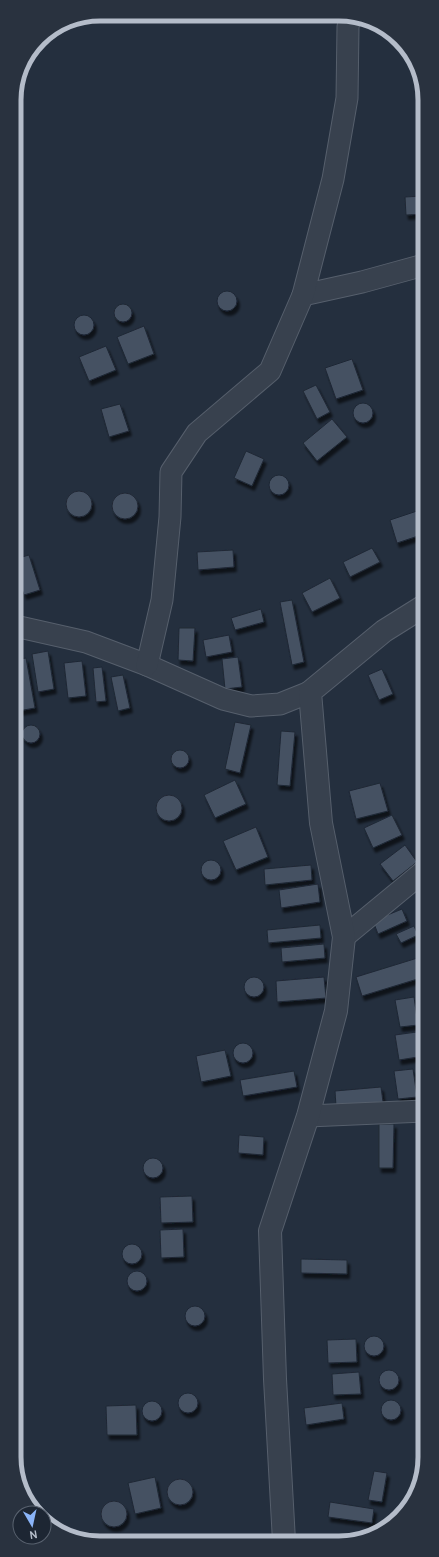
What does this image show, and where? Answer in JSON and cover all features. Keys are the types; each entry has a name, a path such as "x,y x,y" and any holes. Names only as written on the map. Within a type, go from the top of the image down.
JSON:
{"street":[{"path":"147,664 162,600 170,517 171,472 197,433 270,371 303,295 334,171 347,98 349,22"},
{"path":"303,295 362,282 418,267"},
{"path":"21,627 86,642 147,664 223,699 251,706 280,704 310,692 384,631 418,610"},
{"path":"284,1536 275,1379 270,1231 308,1116 336,1011 344,937 321,823 310,692"},
{"path":"344,937 418,876"},
{"path":"308,1116 418,1111"}],"building":[{"path":"418,196 418,214 406,215 405,197"},
{"path":"227,291 234,294 237,301 234,308 227,311 220,308 217,301 220,294"},
{"path":"123,304 129,307 132,313 129,319 123,322 117,319 114,313 117,307"},
{"path":"84,315 91,318 94,325 91,332 84,335 77,332 74,325 77,318"},
{"path":"144,326 154,354 128,364 117,337"},
{"path":"106,346 116,370 89,381 79,357"},
{"path":"352,359 363,390 336,399 325,368"},
{"path":"316,385 330,412 317,419 303,391"},
{"path":"363,403 370,406 373,413 370,420 363,423 356,420 353,413 356,406"},
{"path":"120,404 129,431 109,437 101,409"},
{"path":"332,419 347,437 317,461 303,443"},
{"path":"246,451 264,459 252,486 234,478"},
{"path":"279,475 286,478 289,485 286,492 279,495 272,492 269,485 272,478"},
{"path":"79,491 88,495 92,504 88,513 79,517 70,513 66,504 70,495"},
{"path":"125,493 134,497 138,506 134,515 125,519 116,515 112,506 116,497"},
{"path":"418,511 418,536 397,543 390,520"},
{"path":"372,548 380,562 350,577 343,562"},
{"path":"233,550 234,567 198,570 197,552"},
{"path":"29,555 40,590 24,595 21,586 21,557"},
{"path":"330,578 340,598 312,612 302,593"},
{"path":"292,600 304,662 292,665 280,602"},
{"path":"261,609 264,622 235,630 231,618"},
{"path":"179,628 195,628 193,661 178,660"},
{"path":"229,635 232,652 206,657 203,640"},
{"path":"48,651 54,689 38,692 32,654"},
{"path":"238,657 242,687 225,689 222,659"},
{"path":"26,658 35,708 21,710 21,659"},
{"path":"82,661 86,696 68,698 64,663"},
{"path":"102,667 106,701 96,702 93,668"},
{"path":"382,669 393,694 379,700 368,675"},
{"path":"123,675 130,708 118,711 111,677"},
{"path":"235,722 251,725 240,773 225,769"},
{"path":"31,725 37,728 40,734 37,740 31,743 25,740 22,734 25,728"},
{"path":"281,731 295,732 290,786 277,785"},
{"path":"180,750 186,753 189,759 186,765 180,768 174,765 171,759 174,753"},
{"path":"235,780 246,804 215,818 204,795"},
{"path":"380,783 388,811 356,819 349,791"},
{"path":"169,795 178,799 182,808 178,817 169,821 160,817 156,808 160,799"},
{"path":"392,815 402,835 373,848 364,828"},
{"path":"256,827 268,857 236,870 223,841"},
{"path":"405,845 417,862 393,881 380,864"},
{"path":"211,860 218,863 221,870 218,877 211,880 204,877 201,870 204,863"},
{"path":"311,865 312,880 265,885 264,869"},
{"path":"318,884 320,902 281,908 279,890"},
{"path":"402,909 407,921 378,934 373,921"},
{"path":"320,925 321,938 268,943 267,930"},
{"path":"414,926 418,935 401,943 396,934"},
{"path":"324,944 325,958 282,962 281,948"},
{"path":"418,958 418,979 362,996 356,977"},
{"path":"254,977 261,980 264,987 261,994 254,997 247,994 244,987 247,980"},
{"path":"324,977 326,998 277,1002 276,981"},
{"path":"414,997 418,1025 400,1027 395,1000"},
{"path":"418,1032 418,1057 399,1060 395,1035"},
{"path":"243,1043 250,1046 253,1053 250,1060 243,1063 236,1060 233,1053 236,1046"},
{"path":"225,1050 231,1076 201,1082 196,1056"},
{"path":"413,1069 417,1097 398,1099 394,1071"},
{"path":"294,1071 297,1087 243,1096 240,1080"},
{"path":"381,1087 383,1102 336,1106 335,1091"},
{"path":"379,1124 394,1124 393,1168 379,1168"},
{"path":"239,1135 264,1137 263,1155 238,1153"},
{"path":"153,1158 160,1161 163,1168 160,1175 153,1178 146,1175 143,1168 146,1161"},
{"path":"192,1196 193,1222 161,1223 160,1197"},
{"path":"183,1229 184,1257 161,1258 160,1230"},
{"path":"132,1244 139,1247 142,1254 139,1261 132,1264 125,1261 122,1254 125,1247"},
{"path":"301,1259 347,1260 347,1274 301,1273"},
{"path":"137,1271 144,1274 147,1281 144,1288 137,1291 130,1288 127,1281 130,1274"},
{"path":"195,1306 202,1309 205,1316 202,1323 195,1326 188,1323 185,1316 188,1309"},
{"path":"374,1336 381,1339 384,1346 381,1353 374,1356 367,1353 364,1346 367,1339"},
{"path":"356,1339 357,1362 328,1363 327,1340"},
{"path":"389,1370 396,1373 399,1380 396,1387 389,1390 382,1387 379,1380 382,1373"},
{"path":"359,1372 361,1394 333,1395 332,1374"},
{"path":"188,1393 195,1396 198,1403 195,1410 188,1413 181,1410 178,1403 181,1396"},
{"path":"391,1400 398,1403 401,1410 398,1417 391,1420 384,1417 381,1410 384,1403"},
{"path":"152,1401 159,1404 162,1411 159,1418 152,1421 145,1418 142,1411 145,1404"},
{"path":"342,1403 344,1419 306,1425 304,1408"},
{"path":"136,1405 137,1435 107,1435 106,1406"},
{"path":"374,1471 387,1473 382,1502 368,1500"},
{"path":"155,1477 161,1508 135,1514 128,1483"},
{"path":"180,1479 189,1483 193,1492 189,1501 180,1505 171,1501 167,1492 171,1483"},
{"path":"114,1501 123,1505 127,1514 123,1523 114,1527 105,1523 101,1514 105,1505"},
{"path":"330,1502 374,1509 372,1523 328,1517"}]}
